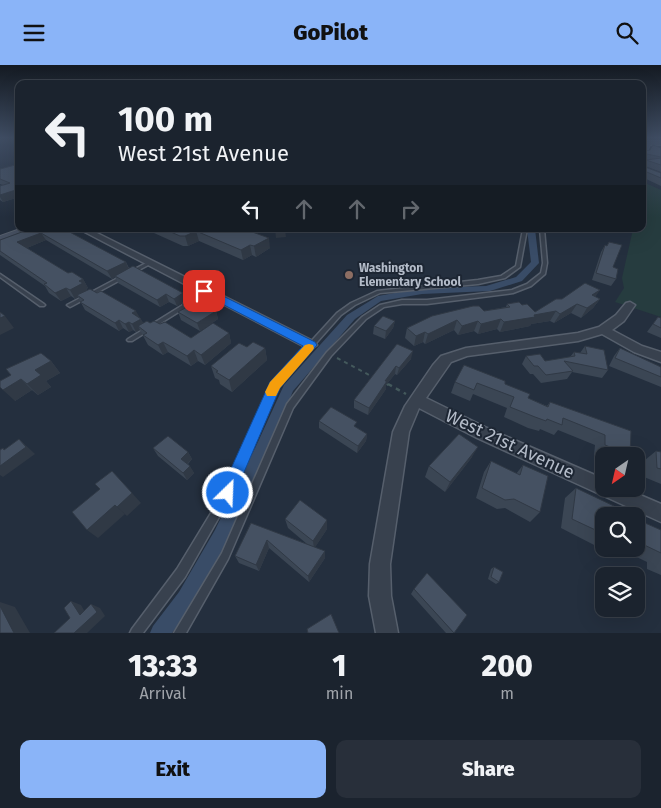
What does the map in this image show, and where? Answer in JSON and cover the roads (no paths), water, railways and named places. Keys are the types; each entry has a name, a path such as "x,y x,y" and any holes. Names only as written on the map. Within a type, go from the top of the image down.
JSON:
{"main road":[{"path":"0,240 22,232"}],"street":[{"path":"89,232 311,345"},
{"path":"387,633 380,596 380,564 401,432 404,421 416,400 438,368 446,359 456,355 578,337 603,330 620,318 630,305"},
{"path":"603,330 638,349 661,357"},
{"name":"West 21st Avenue","path":"416,400 482,433 595,484"},
{"name":"West 21st Avenue","path":"625,497 661,513"}],"lane":[{"path":"136,633 181,573 228,493 274,385 339,314 353,304 379,293 441,288 503,277 518,267 524,232"},
{"path":"180,633 225,556 290,406 317,367 364,318 382,306 402,302 427,302 513,291 529,285 543,274 545,263 542,232"},
{"path":"70,305 150,263"},
{"path":"0,275 42,305"},
{"path":"130,341 208,292"}],"waterway":[{"path":"160,633 186,599 221,536 263,447 288,388 351,317 378,299 422,291 487,289 519,279 535,263 531,232"}],"place":[{"name":"Washington Elementary School","path":"349,275"}]}
